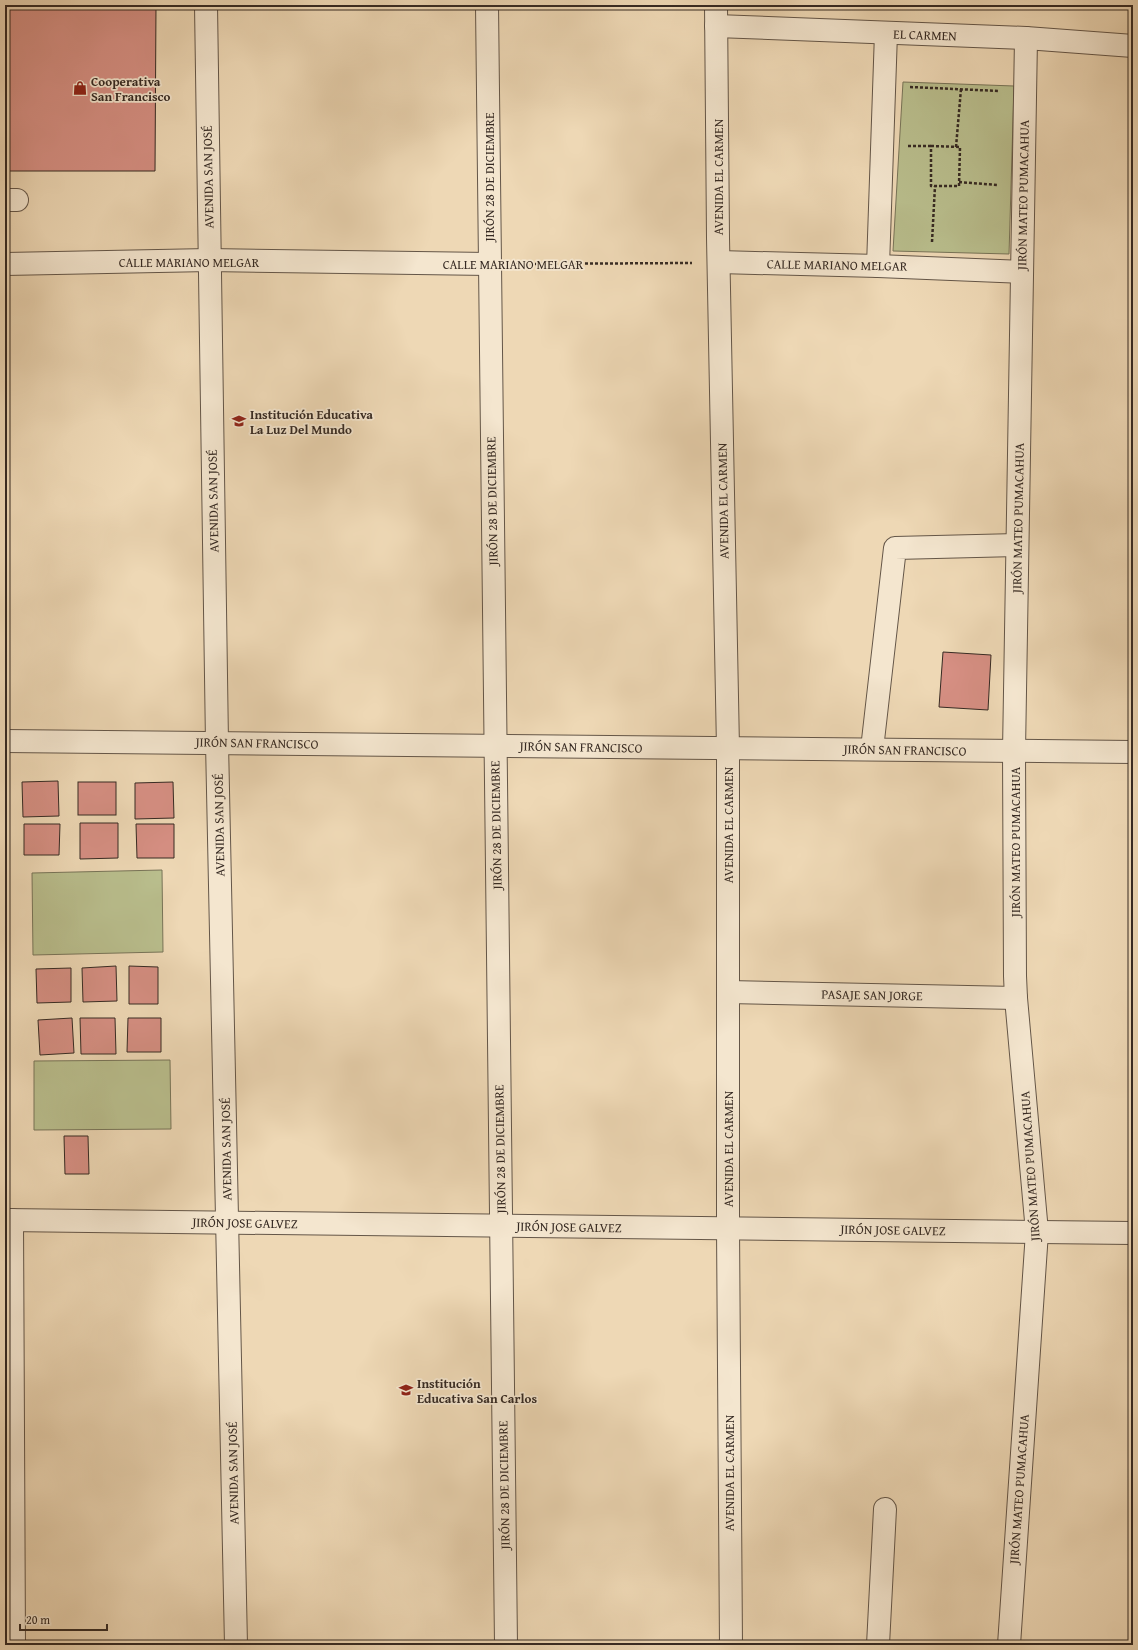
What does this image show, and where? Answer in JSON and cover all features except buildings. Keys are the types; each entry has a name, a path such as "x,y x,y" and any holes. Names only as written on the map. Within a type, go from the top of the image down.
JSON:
{"street":[{"name":"AVENIDA SAN JOSÉ","path":"206,5 217,743 236,1645"},
{"name":"JIRÓN 28 DE DICIEMBRE","path":"487,5 506,1645"},
{"name":"EL CARMEN","path":"716,15 886,33 1026,38 1133,46"},
{"name":"AVENIDA EL CARMEN","path":"716,15 728,748 728,1228 731,1645"},
{"path":"878,266 886,33"},
{"name":"JIRÓN MATEO PUMACAHUA","path":"1009,1645 1037,1232 1016,998 1014,751 1026,38"},
{"name":"CALLE MARIANO MELGAR","path":"5,264 209,260 489,264"},
{"name":"CALLE MARIANO MELGAR","path":"719,262 878,266 1022,272"},
{"path":"872,750 895,548 1017,545"},
{"name":"JIRÓN SAN FRANCISCO","path":"5,741 1133,752"},
{"name":"PASAJE SAN JORGE","path":"728,992 1016,998"},
{"path":"8,1220 9,1540 14,1645"},
{"name":"JIRÓN JOSE GALVEZ","path":"8,1220 1133,1233"},
{"path":"878,1645 885,1509"}],"path":[{"path":"903,87 1025,92"},
{"path":"956,147 961,89"},
{"path":"900,146 931,146 960,147 960,186 931,186 931,146"},
{"path":"959,182 999,185"},
{"path":"932,249 935,186"},
{"name":"CALLE MARIANO MELGAR","path":"489,264 719,262"}],"green space":[{"path":"903,82 1014,86 1009,254 893,251"},
{"path":"162,870 163,952 33,955 32,873"},
{"path":"170,1060 171,1129 34,1130 34,1061"}],"place":[{"name":"Cooperativa San Francisco","path":"80,88"},
{"name":"Institución Educativa La Luz Del Mundo","path":"239,421"},
{"name":"Institución Educativa San Carlos","path":"406,1390"}]}
